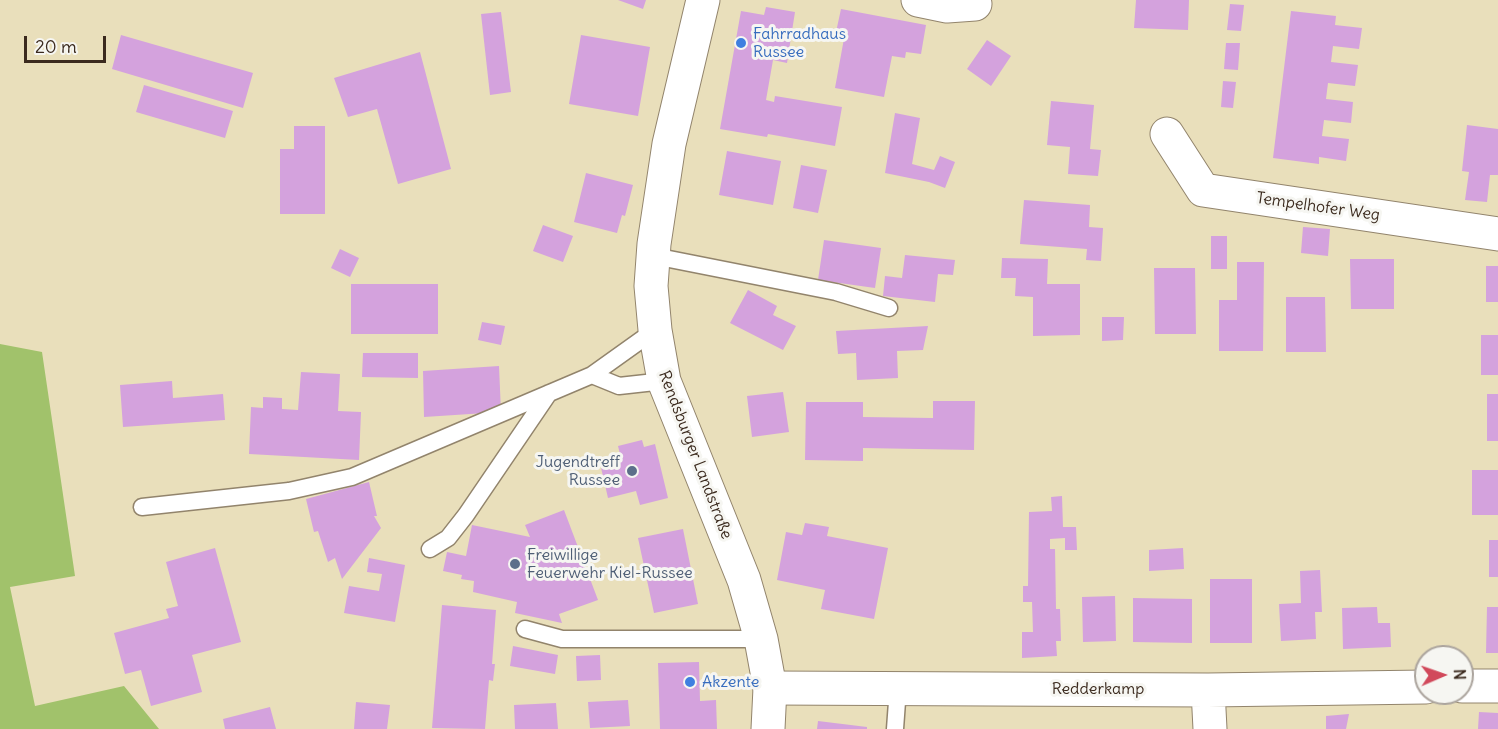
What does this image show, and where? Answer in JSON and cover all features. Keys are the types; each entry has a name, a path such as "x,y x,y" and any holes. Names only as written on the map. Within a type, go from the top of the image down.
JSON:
{"street":[{"name":"Rendsburger Landstraße","path":"703,0 669,144 651,286 655,330 664,381 744,580 762,639 770,688 768,729"},
{"path":"918,0 947,6 982,2"},
{"name":"Tempelhofer Weg","path":"1167,134 1203,190 1498,234"},
{"path":"1474,686 1498,686"},
{"name":"Redderkamp","path":"770,688 1208,690 1414,687"},
{"path":"1208,690 1210,729"}],"lane":[{"path":"654,256 836,292 890,308"},
{"path":"142,507 289,490 352,477 592,375 655,330"},
{"path":"592,375 619,386 664,381"},
{"path":"430,549 448,538 466,515 549,393"},
{"path":"525,629 562,639 762,639"},
{"path":"895,729 898,688"}],"green space":[{"path":"0,344 42,352 75,576 10,587 35,706 124,686 159,729 0,729"}],"building":[{"path":"618,0 646,0 643,9"},
{"path":"1136,0 1189,0 1188,30 1134,28"},
{"path":"1230,4 1244,5 1241,31 1227,30"},
{"path":"766,7 795,12 787,63 773,60 766,100 774,102 775,96 842,107 835,146 768,134 767,137 720,129 741,11 764,15"},
{"path":"841,9 926,25 921,54 906,52 905,58 892,56 884,97 835,88 845,33 836,32"},
{"path":"1291,11 1336,16 1335,25 1362,28 1359,49 1333,46 1331,62 1358,65 1355,86 1328,83 1326,99 1353,102 1351,123 1324,120 1322,136 1349,139 1346,161 1319,157 1319,164 1273,158"},
{"path":"501,12 511,92 490,95 481,14"},
{"path":"121,35 253,73 243,108 112,69"},
{"path":"581,35 650,47 638,116 569,104"},
{"path":"987,40 1011,56 991,86 967,69"},
{"path":"1226,43 1240,43 1238,70 1224,69"},
{"path":"420,52 451,169 398,184 377,109 348,117 334,78"},
{"path":"1223,81 1236,82 1233,108 1221,107"},
{"path":"144,85 233,111 225,138 136,112"},
{"path":"1051,101 1094,105 1090,149 1101,150 1098,176 1068,174 1070,147 1047,145"},
{"path":"895,113 920,118 912,164 934,170 940,156 955,162 945,188 929,182 885,173"},
{"path":"1467,125 1498,129 1498,175 1490,175 1487,202 1465,200 1469,172 1462,171"},
{"path":"294,126 325,126 325,214 280,214 280,149 294,149"},
{"path":"727,151 781,161 773,205 719,195"},
{"path":"801,165 827,170 818,213 793,208"},
{"path":"586,173 633,185 625,216 622,215 617,233 574,222"},
{"path":"1024,200 1090,205 1089,227 1103,228 1101,261 1086,260 1087,249 1020,244"},
{"path":"543,225 573,236 563,262 533,251"},
{"path":"1303,227 1330,229 1328,256 1301,253"},
{"path":"1211,236 1227,236 1227,269 1211,269"},
{"path":"824,240 881,248 875,288 818,280"},
{"path":"340,249 359,258 350,277 331,268"},
{"path":"905,255 955,260 953,275 938,274 935,302 883,296 885,276 902,278"},
{"path":"1002,258 1048,259 1047,284 1080,284 1080,335 1033,336 1033,297 1015,296 1016,278 1001,278"},
{"path":"1350,259 1394,259 1394,309 1351,309"},
{"path":"1237,262 1264,262 1263,351 1219,351 1219,300 1237,300"},
{"path":"1486,266 1498,266 1498,302 1486,302"},
{"path":"1154,268 1195,268 1196,334 1155,334"},
{"path":"351,284 438,284 438,334 351,334"},
{"path":"748,290 777,306 773,315 796,326 783,350 730,323"},
{"path":"1286,297 1325,297 1326,352 1286,352"},
{"path":"1102,317 1124,317 1123,340 1102,341"},
{"path":"482,322 505,326 501,345 478,340"},
{"path":"928,326 923,350 897,351 898,378 857,380 856,353 838,354 836,331"},
{"path":"1481,335 1498,335 1498,375 1481,375"},
{"path":"363,353 418,353 418,378 362,377"},
{"path":"499,366 501,412 424,417 423,371"},
{"path":"301,372 340,374 338,411 361,412 359,460 249,454 251,407 263,408 263,397 282,398 282,409 298,410"},
{"path":"172,381 173,398 223,394 225,420 123,427 120,385"},
{"path":"783,392 789,432 752,437 747,396"},
{"path":"1487,394 1498,394 1498,441 1487,441"},
{"path":"933,401 975,401 974,450 863,448 863,461 805,460 806,402 863,402 863,417 933,418"},
{"name":"Jugendtreff Russee","path":"642,440 644,447 655,444 668,498 640,505 636,491 608,498 599,459 620,454 618,446"},
{"path":"1472,470 1498,470 1498,515 1472,515"},
{"path":"369,482 377,516 374,516 381,528 342,579 335,558 328,562 318,531 314,532 306,499"},
{"path":"1062,496 1063,527 1076,527 1077,550 1065,550 1065,538 1050,539 1050,549 1055,549 1056,609 1060,609 1061,641 1056,641 1057,656 1022,658 1022,632 1033,632 1032,602 1023,602 1023,586 1028,586 1029,512 1052,511 1051,497"},
{"name":"Freiwillige Feuerwehr Kiel-Russee","path":"564,510 598,600 559,614 562,623 515,613 517,602 473,592 474,581 461,579 462,575 443,571 447,552 466,556 472,525 530,537 525,525"},
{"path":"805,523 829,527 827,536 888,548 874,619 821,609 825,590 777,580 786,532 802,535"},
{"path":"683,529 698,604 654,613 638,538"},
{"path":"1489,540 1498,540 1498,577 1489,577"},
{"path":"215,548 241,642 192,655 202,692 151,706 141,670 125,674 114,633 169,618 166,609 178,606 166,562"},
{"path":"1183,548 1184,569 1149,571 1149,550"},
{"path":"369,558 405,565 395,622 344,613 349,586 379,591 382,574 367,572"},
{"path":"1320,570 1322,612 1315,612 1316,639 1281,641 1279,604 1301,603 1300,571"},
{"path":"1210,579 1252,579 1252,643 1210,643"},
{"path":"1115,596 1116,641 1083,642 1082,597"},
{"path":"1133,598 1192,599 1192,643 1133,642"},
{"path":"442,605 496,610 492,664 495,664 493,681 489,680 485,729 432,728"},
{"path":"1377,607 1378,623 1390,623 1391,647 1343,649 1342,608"},
{"path":"1487,607 1498,607 1498,653 1486,653"},
{"path":"513,646 558,655 555,674 510,666"},
{"path":"600,655 601,680 577,681 576,656"},
{"path":"699,662 700,701 716,700 717,729 660,729 658,663"},
{"path":"628,700 630,726 590,728 588,702"},
{"path":"356,702 390,705 387,729 354,729"},
{"path":"556,703 558,729 515,729 514,705"},
{"path":"270,707 276,729 225,729 223,719"},
{"path":"1479,712 1498,713 1498,729 1478,729"},
{"path":"1349,714 1346,729 1326,729 1326,716"},
{"path":"818,721 867,727 867,729 817,729"}],"place":[{"name":"Fahrradhaus Russee","path":"741,43"},
{"name":"Jugendtreff Russee","path":"632,471"},
{"name":"Freiwillige Feuerwehr Kiel-Russee","path":"515,564"},
{"name":"Akzente","path":"690,682"}]}
